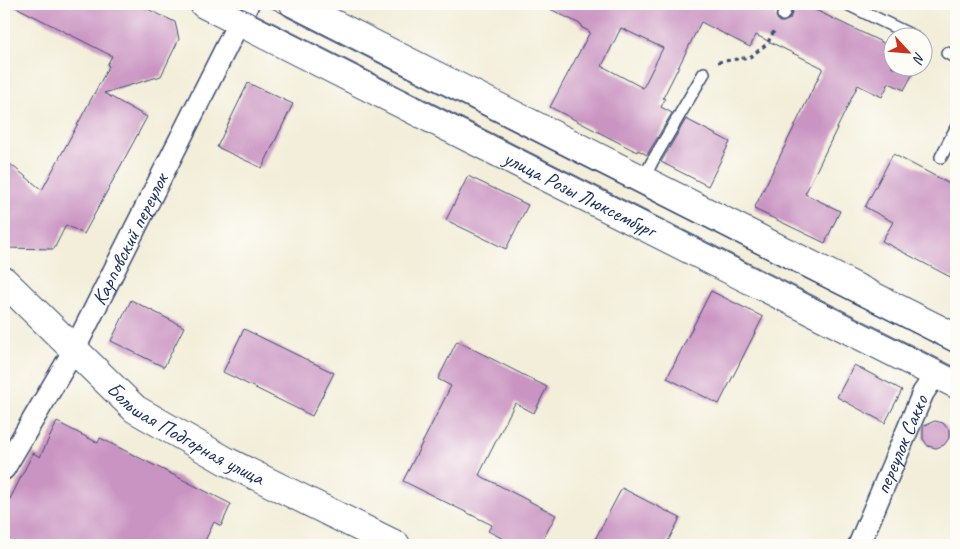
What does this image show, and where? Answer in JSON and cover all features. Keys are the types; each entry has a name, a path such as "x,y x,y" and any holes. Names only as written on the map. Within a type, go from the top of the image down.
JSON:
{"main road":[{"name":"улица Розы Люксембург","path":"204,4 244,13 946,379"},
{"name":"улица Розы Люксембург","path":"294,4 956,338"},
{"name":"Большая Подгорная улица","path":"4,281 134,409 226,461 396,545"},
{"name":"переулок Сакко","path":"946,379 956,353"}],"street":[{"name":"Карповский переулок","path":"4,470 74,350 244,13"},
{"name":"переулок Сакко","path":"859,545 923,393 946,379"}],"lane":[{"path":"783,15 788,4"},
{"path":"847,4 896,28"},
{"path":"643,180 704,74"},
{"path":"941,157 956,128"}],"path":[{"path":"704,74 720,61 750,56 767,44 783,15"}],"building":[{"path":"10,4 137,4 175,22 179,39 161,76 104,93 147,117 84,234 66,225 54,249 4,248 4,159 42,190 109,66 107,65 112,56"},
{"path":"540,4 780,4 776,16 779,22 783,22 790,19 795,4 803,4 882,42 882,78 911,78 904,90 889,83 882,97 858,85 805,194 840,211 825,243 754,209 823,68 756,35 750,47 701,22 663,98 665,99 661,107 672,113 647,155 638,150 637,152 550,107 590,32 581,27 582,25","holes":["621,28 663,48 643,88 602,66"]},
{"path":"248,83 293,104 262,168 217,147"},
{"path":"686,119 730,142 708,186 661,162"},
{"path":"893,154 956,187 956,280 882,241 893,222 865,207"},
{"path":"468,176 528,205 506,249 446,220"},
{"path":"711,291 763,317 719,404 667,378"},
{"path":"131,300 184,327 164,367 111,341"},
{"path":"244,329 334,373 312,416 223,372"},
{"path":"457,341 547,387 534,413 515,403 479,475 556,515 540,545 515,545 488,531 492,525 403,481 451,386 438,379"},
{"path":"854,365 902,390 885,423 837,397"},
{"path":"935,421 943,423 949,430 949,438 944,445 936,448 928,446 923,439 923,426"},
{"path":"57,422 98,443 100,438 231,504 221,526 214,522 203,545 4,545 4,496 10,499 33,453 40,457"},
{"path":"622,488 680,518 666,545 592,545"}],"tram line":[{"path":"234,4 956,369"},
{"path":"264,4 956,354"}]}
